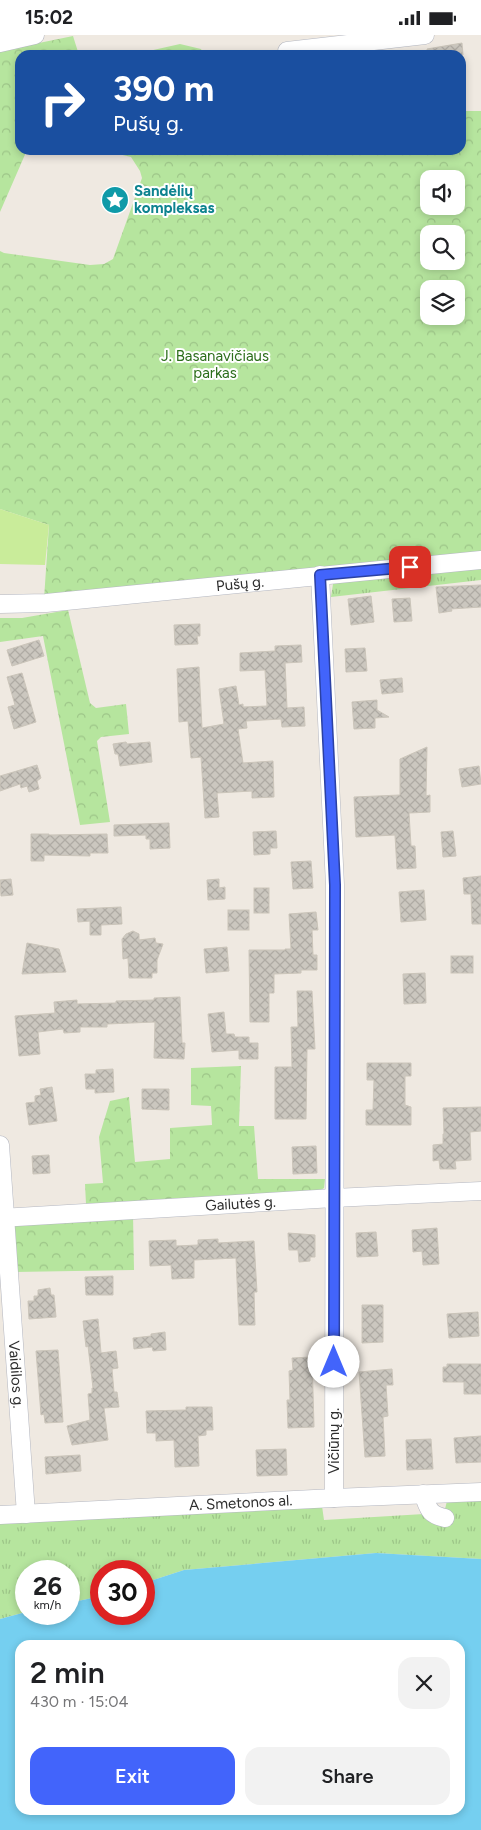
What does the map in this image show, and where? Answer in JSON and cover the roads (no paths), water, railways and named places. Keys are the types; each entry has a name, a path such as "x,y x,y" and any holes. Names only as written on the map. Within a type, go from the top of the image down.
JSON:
{"street":[{"path":"0,43 35,35"},
{"path":"296,50 425,35"},
{"name":"Pušų g.","path":"0,604 46,603 481,560"},
{"name":"Vičiūnų g.","path":"320,575 335,885 334,1498"},
{"name":"Vaidilos g.","path":"0,1145 2,1217 26,1514"},
{"name":"Gailutės g.","path":"2,1217 481,1191"},
{"name":"A. Smetonos al.","path":"0,1515 481,1492"},
{"path":"423,1494 433,1515 445,1518"}],"water":[{"path":"376,1553 481,1559 481,1830 0,1830 0,1619 15,1615 15,1625 80,1625 80,1601 90,1598 90,1625 155,1625 155,1579 184,1570"}],"place":[{"name":"Sandėlių kompleksas","path":"115,200"}],"park label":[{"name":"J. Basanavičiaus parkas","path":"215,364"}]}
